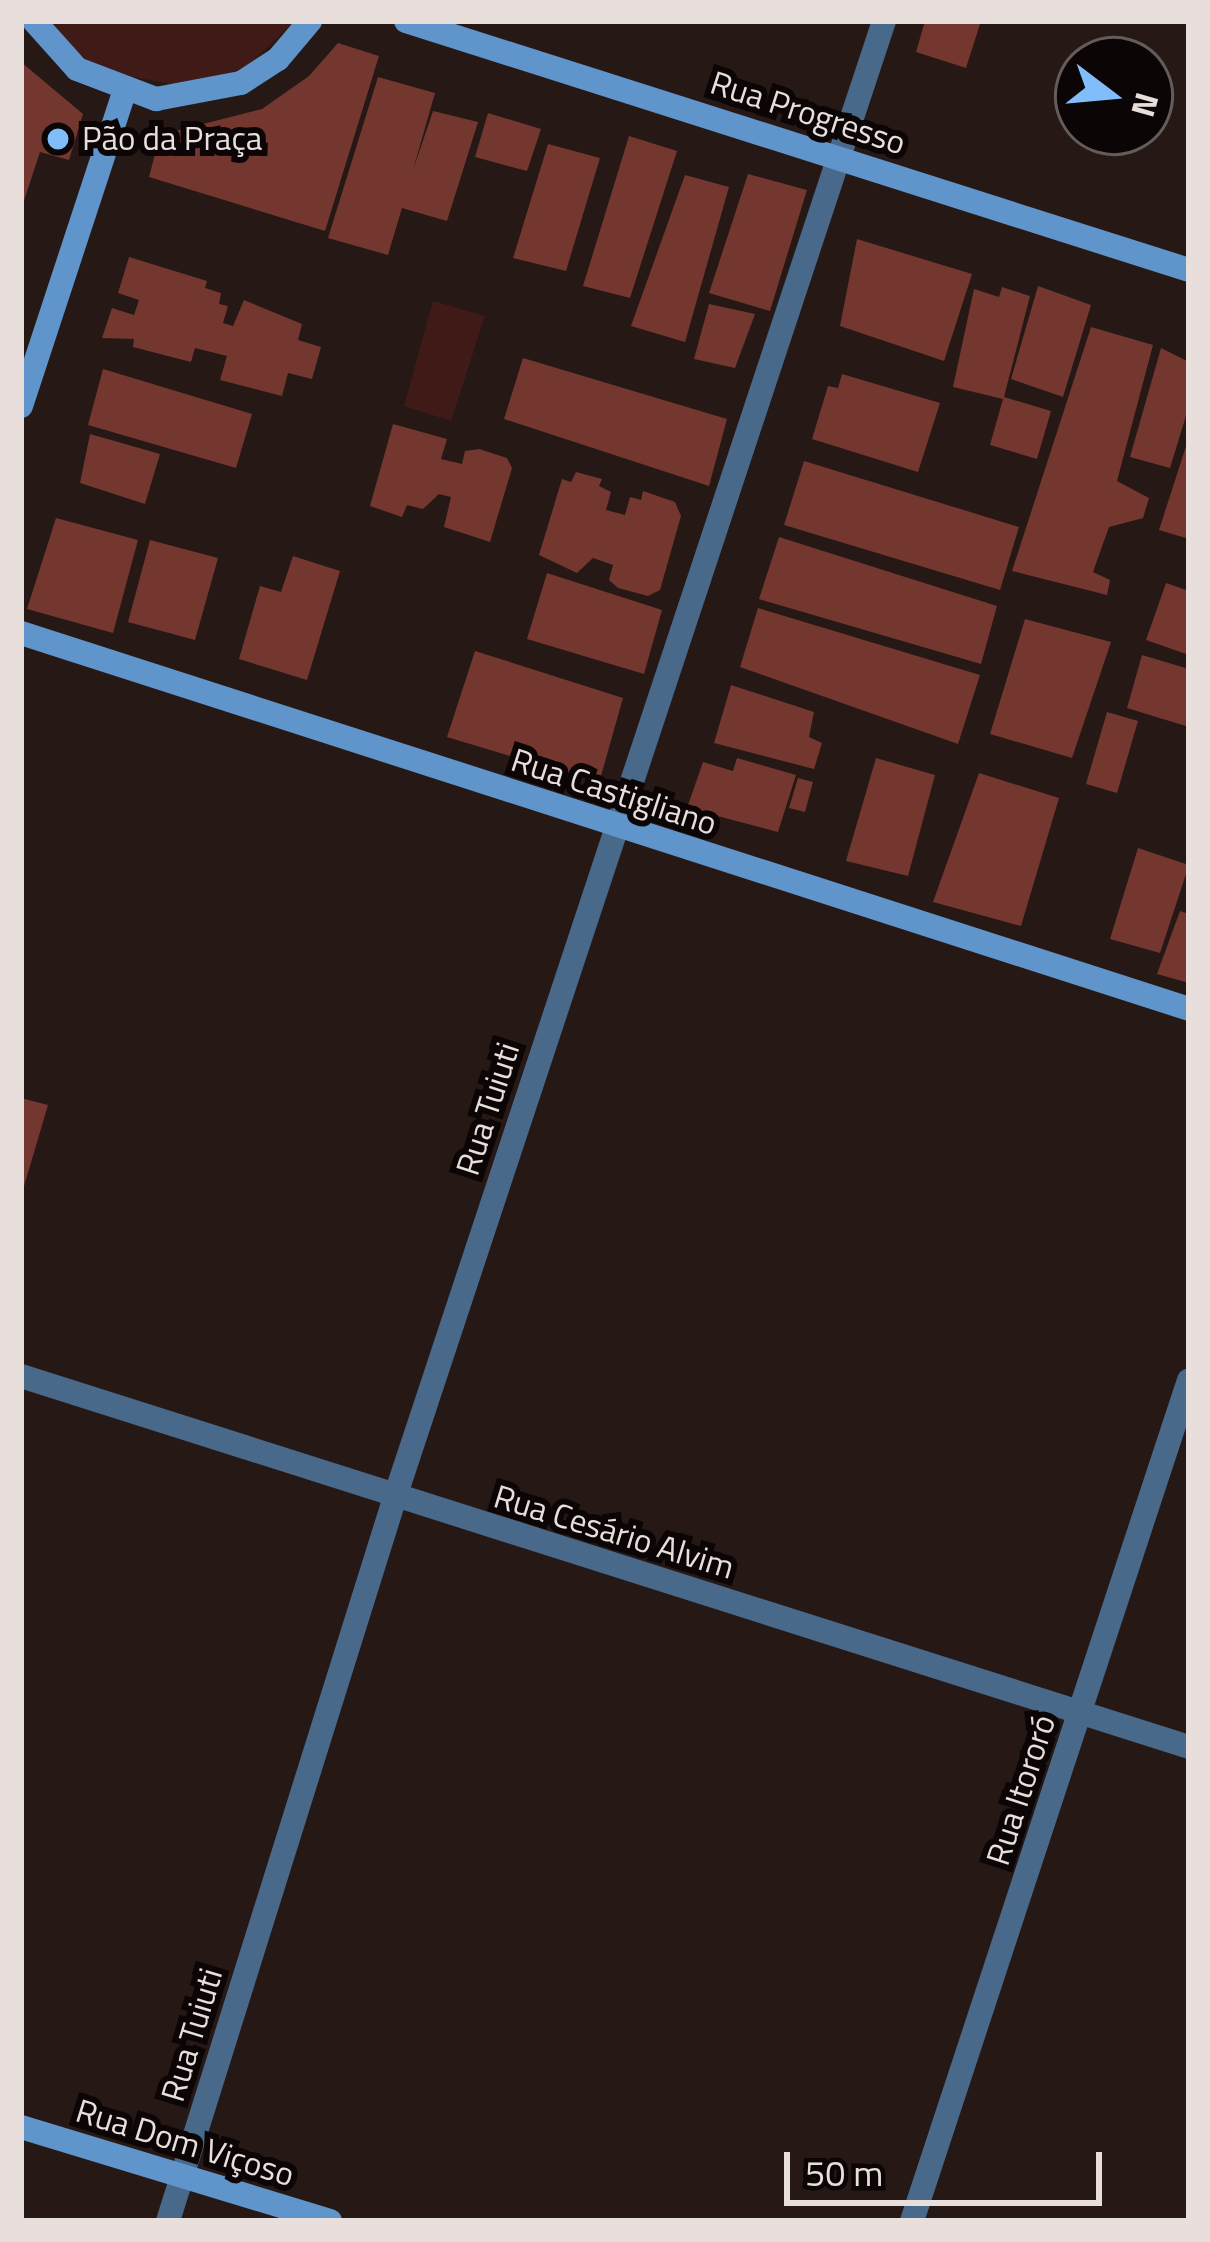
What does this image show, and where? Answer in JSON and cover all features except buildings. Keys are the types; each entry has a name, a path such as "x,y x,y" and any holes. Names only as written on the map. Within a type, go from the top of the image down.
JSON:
{"street":[{"path":"34,21 77,69 124,92 199,97 241,83 278,59 310,21"},
{"name":"Rua Progresso","path":"406,21 1189,270"},
{"name":"Rua Tuiuti","path":"168,2221 395,1497 884,21"},
{"path":"21,406 124,92"},
{"name":"Rua Castigliano","path":"21,633 1189,1009"},
{"name":"Rua Cesário Alvim","path":"21,1376 1189,1747"},
{"name":"Rua Itororó","path":"912,2221 1189,1380"},
{"name":"Rua Dom Viçoso","path":"21,2127 181,2180 330,2221"}],"shaded area":[{"path":"39,21 295,21 246,68 182,86 101,71"},
{"path":"433,301 485,316 451,421 404,406"}],"place":[{"name":"Pão da Praça","path":"58,139"}]}
